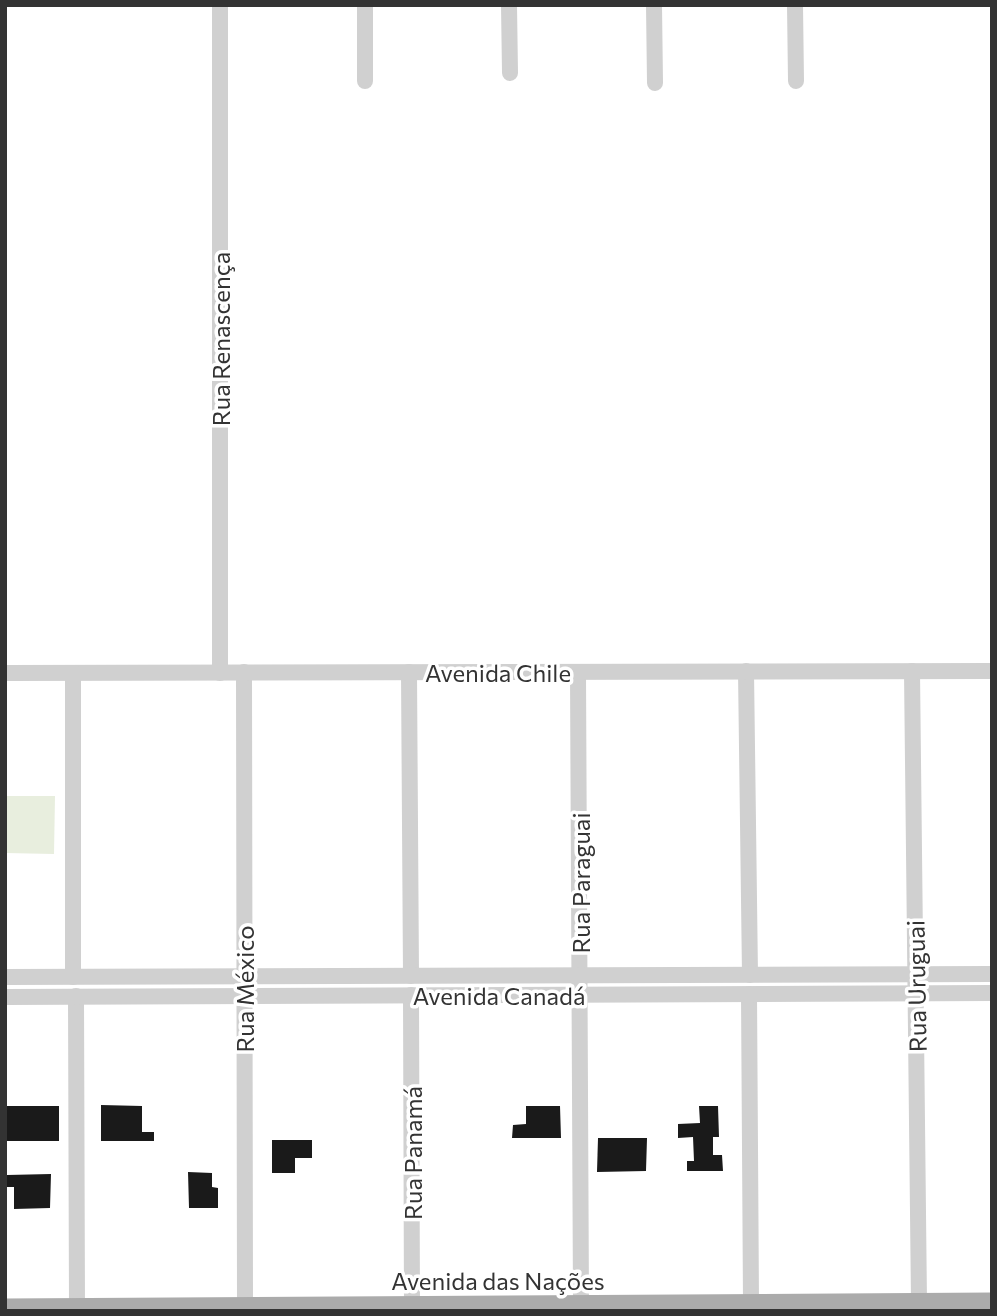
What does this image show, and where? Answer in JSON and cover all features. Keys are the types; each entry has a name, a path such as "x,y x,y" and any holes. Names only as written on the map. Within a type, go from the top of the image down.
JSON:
{"main road":[{"name":"Avenida das Nações","path":"5,1308 412,1308 581,1304 992,1302"}],"street":[{"name":"Rua Renascença","path":"220,5 220,673"},
{"path":"365,5 365,80"},
{"path":"509,5 510,73"},
{"path":"654,5 655,83"},
{"path":"795,5 796,81"},
{"path":"746,671 750,975"},
{"name":"Rua Uruguai","path":"912,671 919,1302"},
{"name":"Avenida Chile","path":"5,673 992,671"},
{"path":"409,672 411,976"},
{"name":"Rua Paraguai","path":"578,672 581,1304"},
{"path":"73,673 73,977"},
{"name":"Rua México","path":"244,673 245,1306"},
{"name":"Avenida Canadá","path":"5,977 992,974"},
{"name":"Avenida Canadá","path":"5,997 992,993"},
{"path":"749,994 751,1303"},
{"name":"Rua Panamá","path":"411,995 412,1308"},
{"path":"76,996 77,1307"}],"green space":[{"path":"5,796 55,796 54,854 5,853"}],"building":[{"path":"101,1105 142,1106 142,1132 154,1132 154,1141 101,1141"},
{"path":"6,1106 59,1106 59,1141 6,1141"},
{"path":"526,1106 560,1106 561,1138 512,1138 513,1125 526,1124"},
{"path":"699,1106 718,1106 719,1137 713,1137 713,1155 722,1155 723,1171 687,1171 687,1161 694,1161 693,1137 678,1138 678,1124 700,1123"},
{"path":"598,1138 647,1138 646,1171 597,1172"},
{"path":"272,1140 312,1140 312,1158 295,1158 295,1173 272,1173"},
{"path":"188,1172 212,1173 212,1187 218,1188 218,1208 189,1208"},
{"path":"51,1174 50,1208 14,1209 14,1187 6,1187 7,1175"}]}
